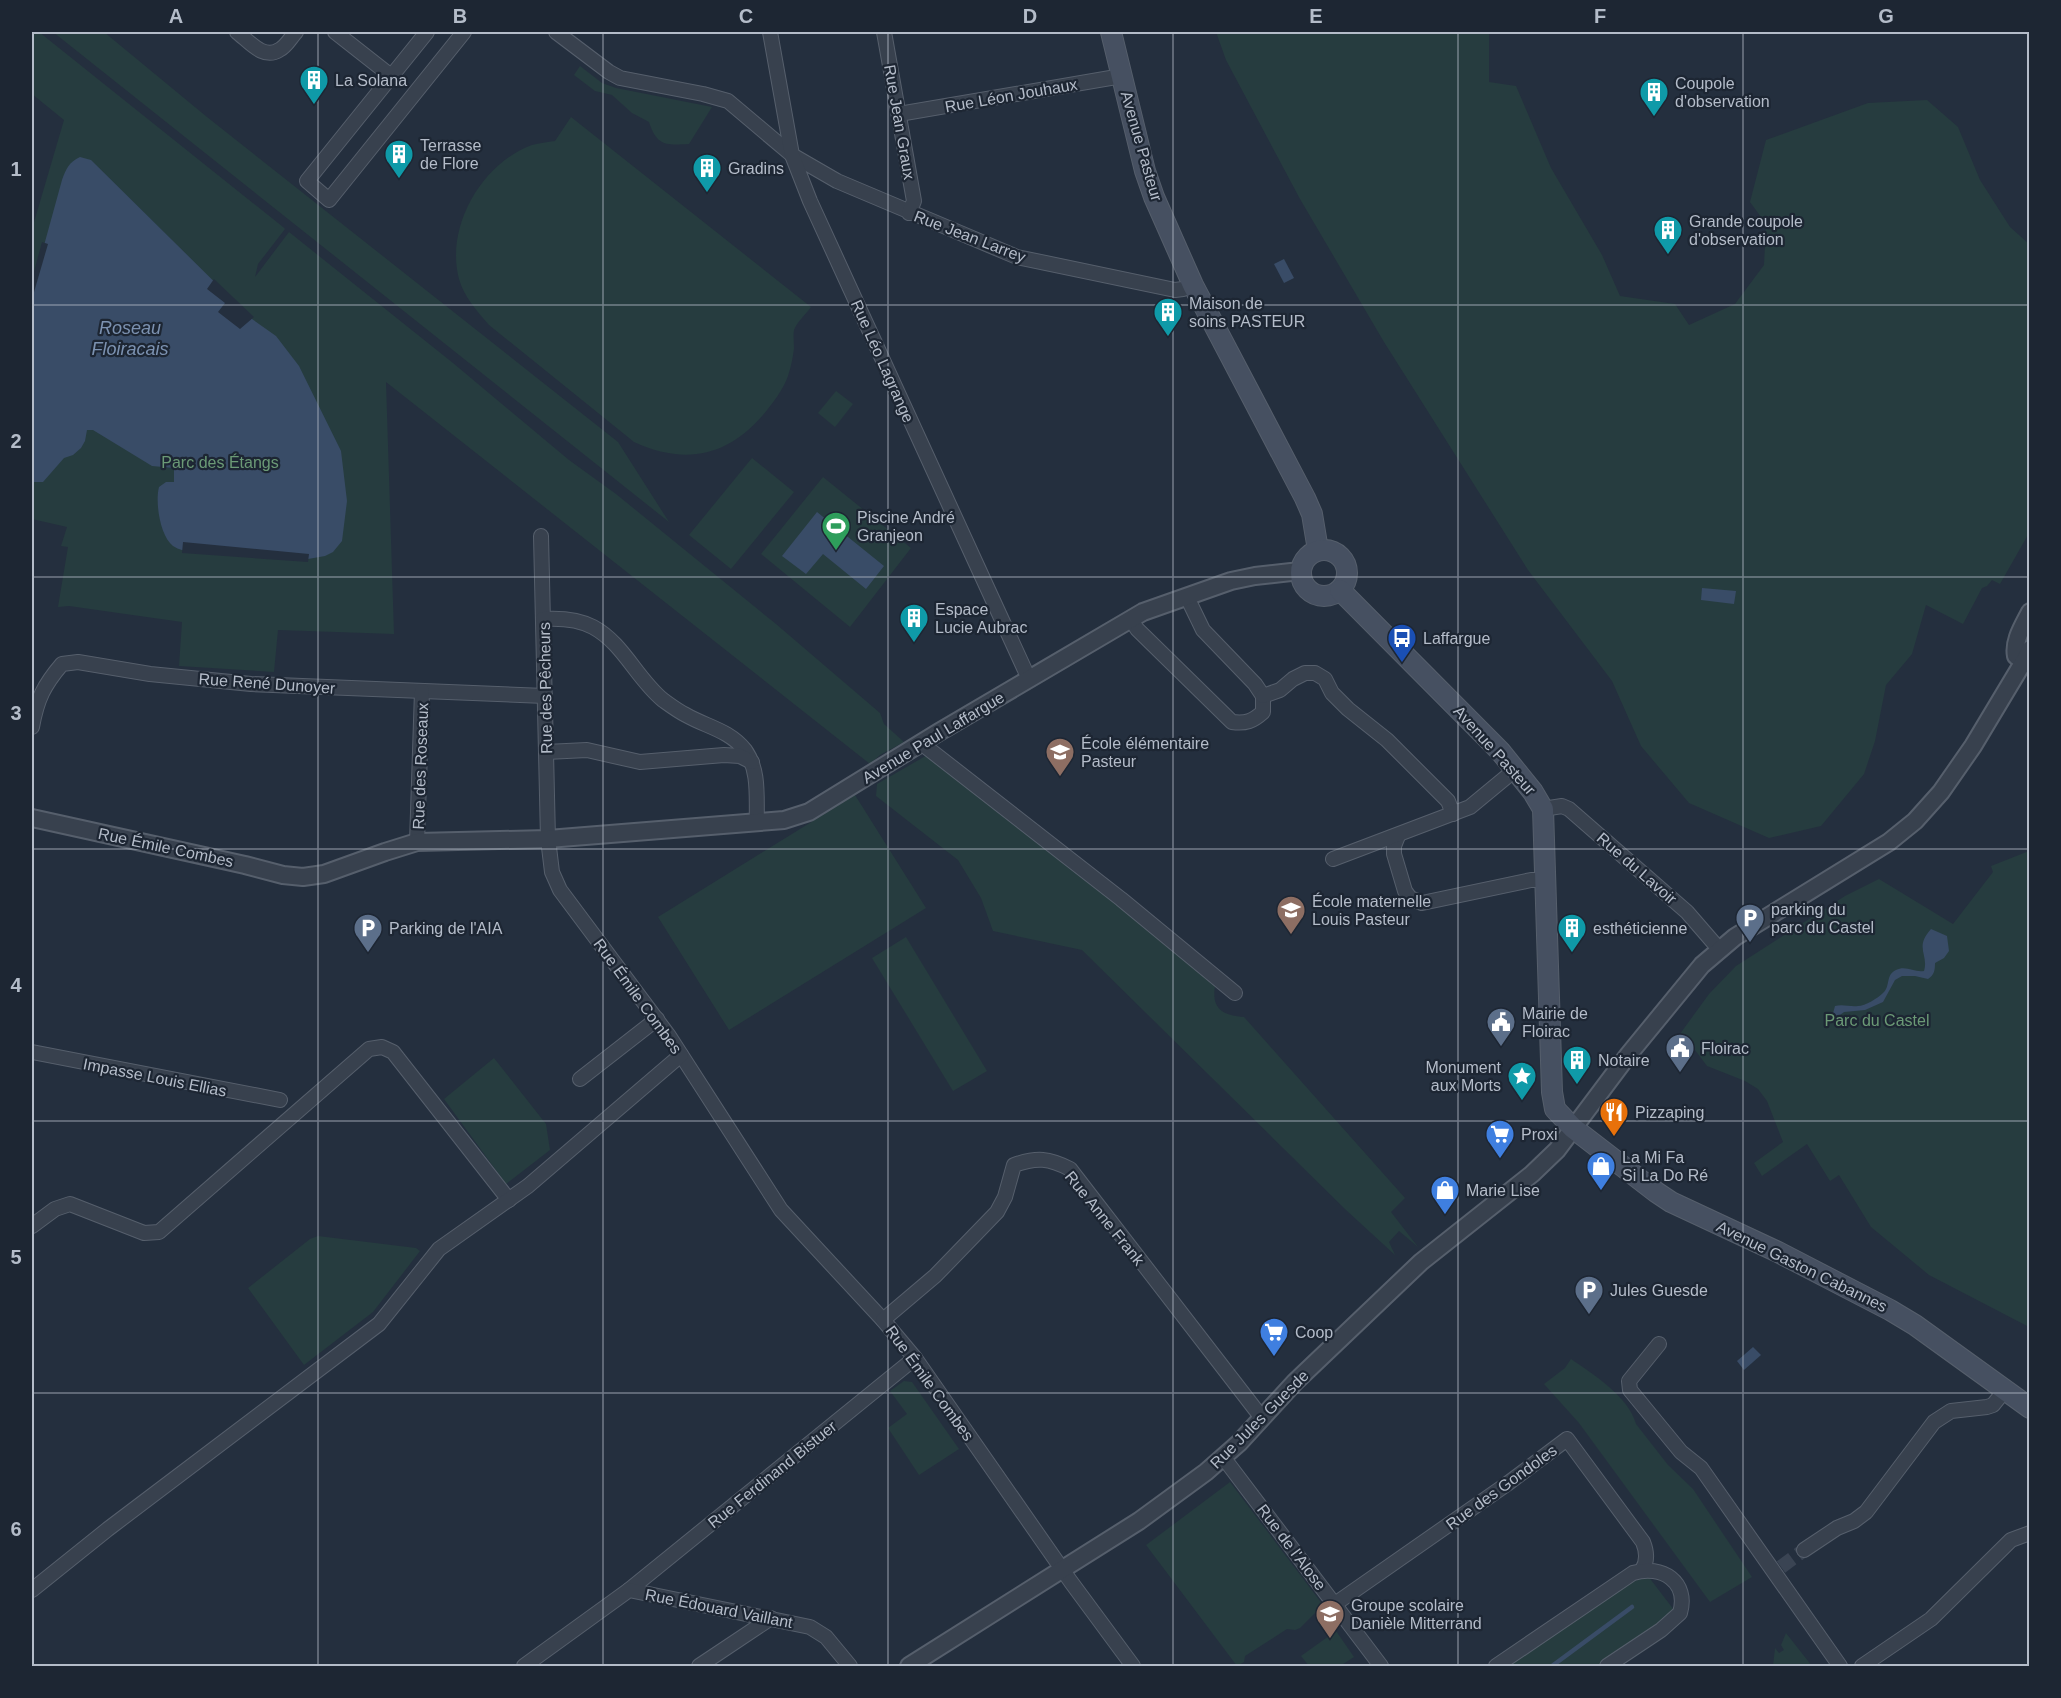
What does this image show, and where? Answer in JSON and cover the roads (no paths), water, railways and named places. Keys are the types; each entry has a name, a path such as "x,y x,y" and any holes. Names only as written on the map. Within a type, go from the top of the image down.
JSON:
{"main road":[{"name":"Avenue Pasteur","path":"1112,32 1145,171 1154,197 1193,285 1305,498 1312,514 1318,550"},
{"path":"1318,550 1333,551 1345,561 1347,576 1340,590 1334,594 1318,596 1305,586 1301,579 1300,571 1306,558 1318,550"},
{"name":"Avenue Pasteur","path":"1340,590 1516,769 1541,802 1544,809 1552,1092 1555,1109 1573,1128"},
{"name":"Avenue Gaston Cabannes","path":"1573,1128 1671,1202 1778,1252 1890,1310 1915,1325 2030,1408"}],"street":[{"path":"237,32 261,51 271,53 280,50 296,32"},
{"path":"335,32 391,76"},
{"path":"427,32 307,180 329,200 464,32"},
{"name":"Rue Jean Larrey","path":"556,32 620,78 728,101 792,155 837,181 1017,257 1175,290 1183,290 1193,285"},
{"name":"Rue Léo Lagrange","path":"770,32 792,155 810,201 1029,679"},
{"name":"Rue Jean Graux","path":"884,32 914,201 909,213"},
{"name":"Rue Léon Jouhaux","path":"899,114 1122,76"},
{"name":"Rue des Pêcheurs","path":"541,536 548,839"},
{"name":"Avenue Paul Laffargue","path":"548,839 784,820 809,812 921,742 1131,619 1239,579 1300,571"},
{"path":"1131,619 1137,629 1232,722 1243,724 1254,720 1263,712 1263,696 1255,684 1203,630 1187,597"},
{"path":"2028,656 2016,656 2015,648 2030,612"},
{"path":"543,619 579,621 594,627 610,640 658,696 687,716 722,730 744,749 755,772 757,822"},
{"name":"Rue Jules Guesde","path":"909,1666 1138,1521 1223,1457 1331,1347 1421,1262 1532,1174 1557,1150 1629,1054 1696,972 1719,949 1889,842 1916,821 1941,792 1973,746 2028,656"},
{"name":"Rue René Dunoyer","path":"32,727 36,704 47,682 62,664 78,662 150,674 251,684 545,696"},
{"path":"1263,696 1281,690 1293,679 1305,673 1315,673 1325,679 1332,693 1340,701 1387,740 1448,801 1453,814"},
{"name":"Rue des Roseaux","path":"417,842 422,691"},
{"path":"921,742 1121,899 1235,993"},
{"path":"546,752 588,750 640,762 724,755 740,756 752,762"},
{"path":"1333,860 1470,807 1516,769"},
{"name":"Rue du Lavoir","path":"1544,809 1562,806 1569,809 1687,912 1719,949"},
{"name":"Rue Émile Combes","path":"32,818 283,875 303,877 324,874 417,842 548,839 552,872 560,890 657,1019 781,1210 915,1358 1133,1666"},
{"path":"1398,836 1394,854 1405,891 1410,898 1422,903 1531,880 1546,880"},
{"path":"580,1079 657,1019"},
{"path":"32,1226 55,1209 70,1204 144,1233 159,1232 369,1049 382,1047 393,1052 509,1200"},
{"name":"Impasse Louis Ellias","path":"32,1052 280,1100"},
{"path":"32,1590 108,1529 379,1324 439,1249 509,1200 594,1132 681,1055"},
{"name":"Rue Anne Frank","path":"883,1320 935,1276 997,1212 1005,1197 1014,1165 1030,1160 1053,1160 1070,1169 1262,1418"},
{"path":"1659,1344 1629,1381 1630,1390 1681,1452 1701,1468 1777,1569 1840,1666"},
{"name":"Rue Ferdinand Bistuer","path":"629,1590 915,1358"},
{"path":"1804,1550 1836,1528 1854,1521 1866,1512 1934,1422 1951,1411 1987,1407 1993,1404 2005,1390"},
{"name":"Rue des Gondoles","path":"1335,1604 1567,1439 1643,1542 1647,1551 1646,1564 1642,1570"},
{"name":"Rue de l'Alose","path":"1223,1457 1381,1666"},
{"path":"1862,1666 1931,1619 2011,1540 2030,1533"},
{"path":"1496,1666 1623,1578 1642,1570 1665,1574 1673,1578 1682,1597 1680,1614 1672,1622 1607,1666"},
{"name":"Rue Édouard Vaillant","path":"524,1666 629,1590 810,1627 826,1637 850,1666"},
{"path":"699,1666 771,1618"}],"water":[{"name":"Roseau Floiracais","path":"80,157 91,160 252,319 276,336 299,366 341,451 347,501 342,541 333,552 308,559 182,550 173,546 162,527 158,493 159,487 166,482 174,482 174,468 152,466 93,430 87,430 81,448 73,455 64,458 43,482 32,482 32,289 62,180 68,166"},
{"path":"1284,259 1294,278 1284,283 1274,264"},
{"path":"817,512 884,566 866,589 823,554 806,574 782,556"},
{"path":"1702,588 1736,591 1734,604 1701,600"},
{"path":"1931,929 1947,936 1949,951 1944,958 1935,963 1934,972 1928,979 1902,976 1895,980 1883,1002 1865,1010 1844,1012 1828,1024 1835,1006 1861,1006 1881,995 1890,975 1896,970 1903,968 1924,971 1923,941"},
{"path":"1753,1347 1761,1355 1744,1370 1737,1361"}],"waterway":[{"path":"1552,1666 1632,1607"}],"tunnel":[{"path":"1781,1567 1804,1550"}],"place":[{"name":"La Solana","path":"314,106"},
{"name":"Coupole d'observation","path":"1654,118"},
{"name":"Terrasse de Flore","path":"399,180"},
{"name":"Gradins","path":"707,194"},
{"name":"Grande coupole d'observation","path":"1668,256"},
{"name":"Maison de soins PASTEUR","path":"1168,338"},
{"name":"Piscine André Granjeon","path":"836,552"},
{"name":"Espace Lucie Aubrac","path":"914,644"},
{"name":"Laffargue","path":"1402,664"},
{"name":"École élémentaire Pasteur","path":"1060,778"},
{"name":"École maternelle Louis Pasteur","path":"1291,936"},
{"name":"parking du parc du Castel","path":"1750,944"},
{"name":"Parking de l'AIA","path":"368,954"},
{"name":"esthéticienne","path":"1572,954"},
{"name":"Mairie de Floirac","path":"1501,1048"},
{"name":"Floirac","path":"1680,1074"},
{"name":"Notaire","path":"1577,1086"},
{"name":"Monument aux Morts","path":"1522,1102"},
{"name":"Pizzaping","path":"1614,1138"},
{"name":"Proxi","path":"1500,1160"},
{"name":"La Mi Fa Si La Do Ré","path":"1601,1192"},
{"name":"Marie Lise","path":"1445,1216"},
{"name":"Jules Guesde","path":"1589,1316"},
{"name":"Coop","path":"1274,1358"},
{"name":"Groupe scolaire Danièle Mitterrand","path":"1330,1640"}],"park label":[{"name":"Parc des Étangs","path":"220,462"},
{"name":"Parc du Castel","path":"1877,1020"}]}
